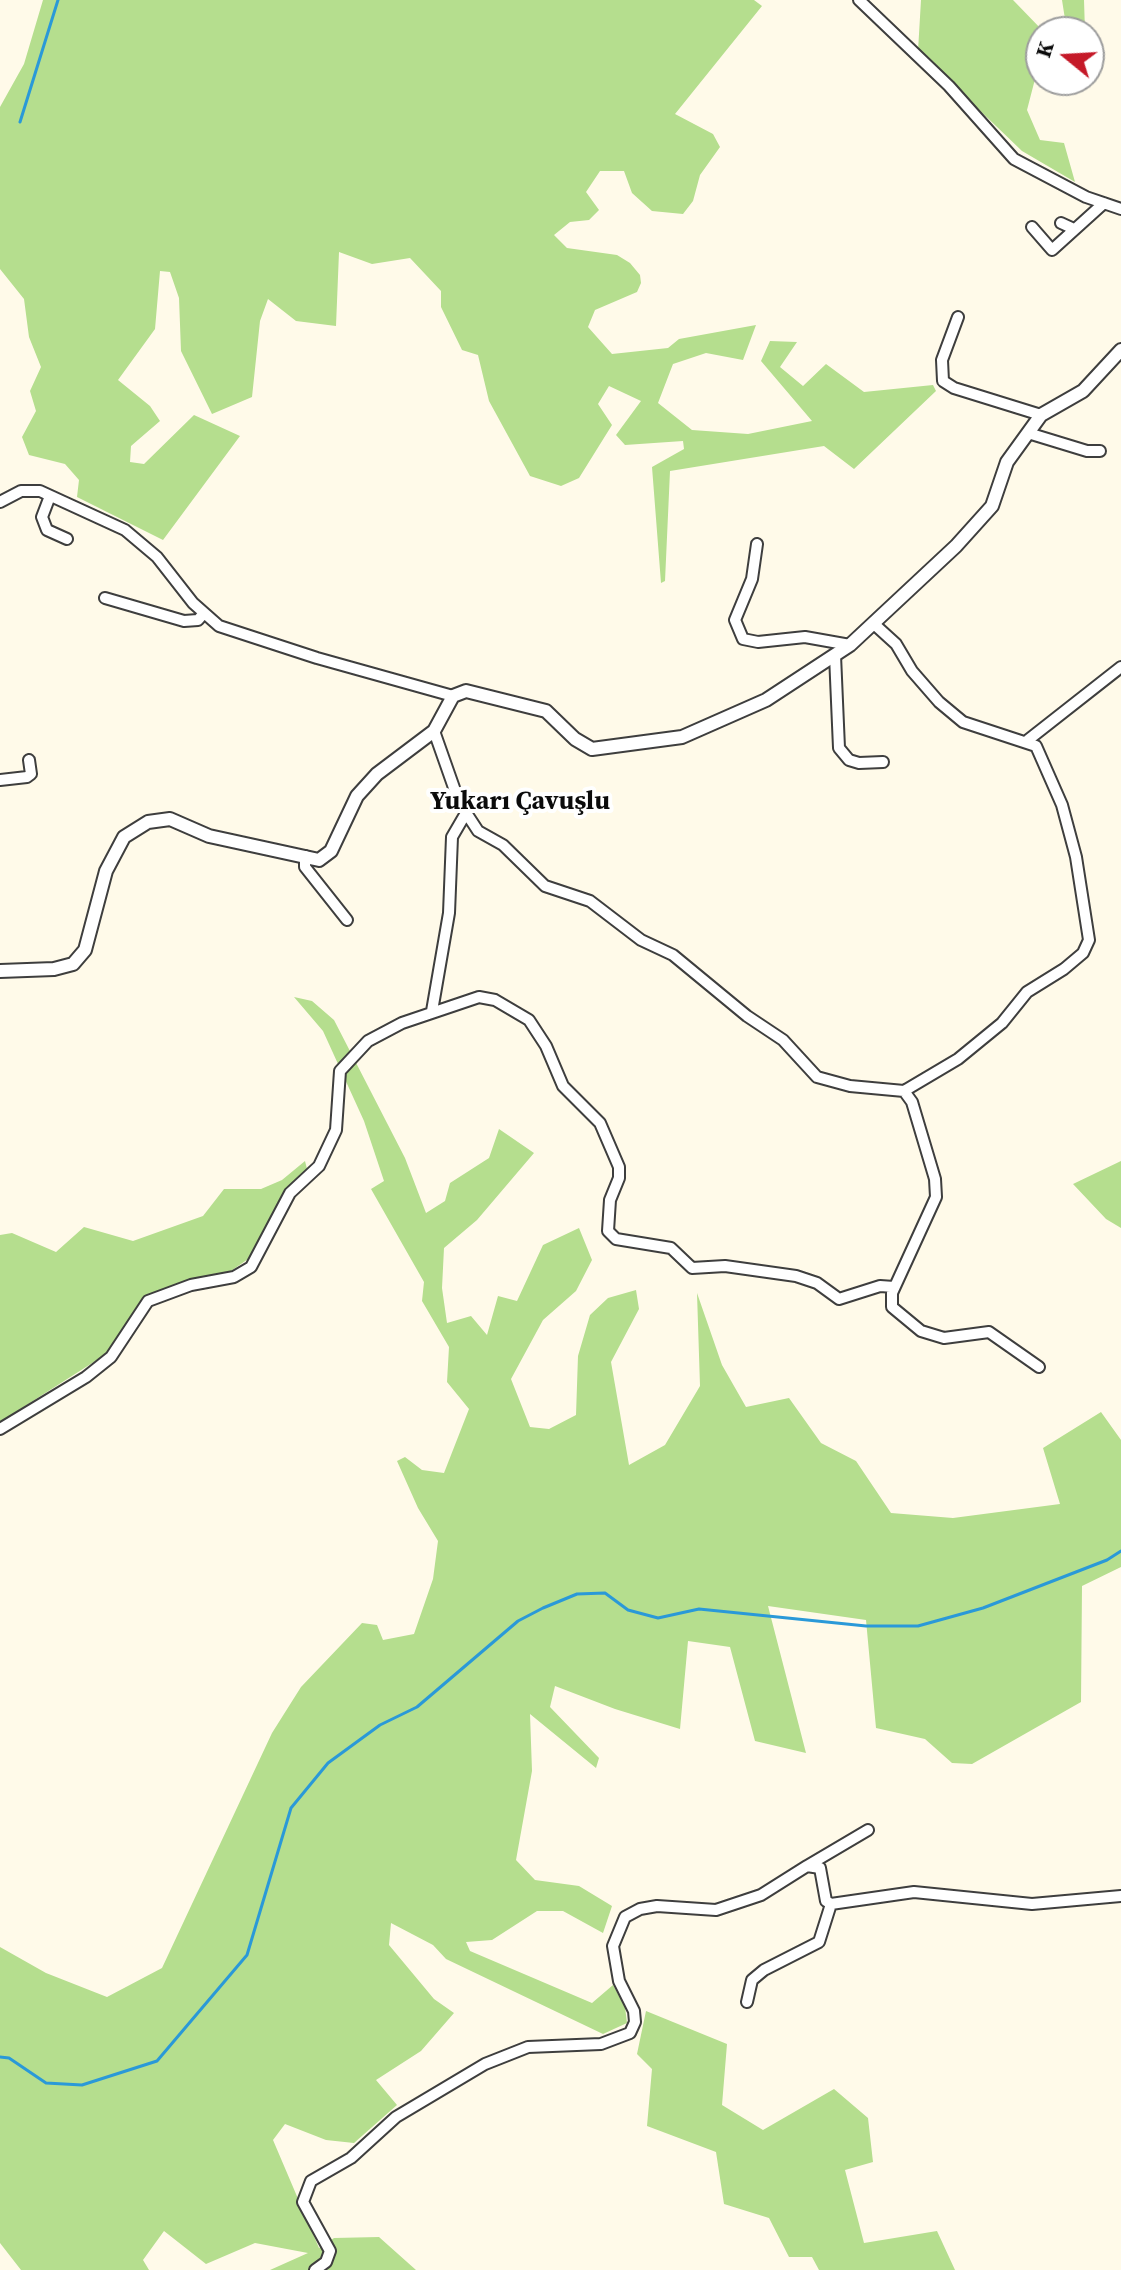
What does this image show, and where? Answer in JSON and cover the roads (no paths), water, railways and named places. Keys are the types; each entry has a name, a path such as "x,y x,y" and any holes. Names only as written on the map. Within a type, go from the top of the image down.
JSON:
{"street":[{"path":"859,0 949,86 1014,159 1121,209"},
{"path":"1032,227 1052,250 1104,203"},
{"path":"1061,223 1074,229"},
{"path":"958,317 942,360 943,381 954,388 1041,415"},
{"path":"0,502 21,491 40,491 125,530 157,557 204,613 219,626 453,696 466,691 546,711 575,739 592,749 633,744 682,737 766,700 850,645 956,546 992,506 1007,462 1041,415 1083,391 1121,350"},
{"path":"1028,433 1076,449 1100,451"},
{"path":"50,496 42,517 47,530 67,539"},
{"path":"757,544 752,579 735,620 743,639 758,642 805,637 850,645"},
{"path":"105,598 184,621 198,620 204,613"},
{"path":"434,731 466,813 478,831 503,845 545,886 590,901 641,940 673,955 704,977 747,1016 783,1040 817,1077 850,1086 904,1091 958,1059 1002,1023 1027,992 1083,953 1089,940 1076,857 1062,805 1036,746 1028,740 963,722 939,702 912,671 896,644 874,624"},
{"path":"835,655 839,748 849,760 859,763 883,762"},
{"path":"1028,740 1121,667"},
{"path":"0,971 54,969 73,964 85,950 106,871 124,837 148,822 170,819 209,836 319,860 331,851 357,796 377,774 434,731 453,696"},
{"path":"0,780 27,777 31,774 29,760"},
{"path":"432,1011 449,913 452,837 466,813"},
{"path":"305,856 305,867 347,920"},
{"path":"0,1429 86,1377 111,1357 148,1301 191,1285 234,1277 251,1267 290,1193 319,1166 336,1130 340,1071 368,1041 432,1011 479,997 495,1000 529,1020 546,1046 563,1086 600,1123 619,1167 619,1178 610,1200 608,1231 616,1239 671,1248 692,1268 725,1266 796,1276 817,1283 839,1299 880,1286 894,1287"},
{"path":"904,1091 912,1102 935,1179 936,1197 894,1287 892,1307 921,1331 944,1338 989,1332 1039,1367"},
{"path":"315,2270 326,2262 330,2251 303,2202 311,2181 351,2158 396,2117 485,2064 528,2047 601,2044 630,2033 635,2022 634,2011 619,1981 613,1946 625,1917 657,1906 716,1910 761,1895 868,1830"},
{"path":"807,1866 820,1868 826,1901 831,1904 914,1892 1032,1904 1121,1896"},
{"path":"747,2002 752,1980 764,1970 819,1942 831,1904"}],"waterway":[{"path":"20,122 58,0"},
{"path":"0,2057 9,2058 46,2083 82,2085 157,2061 247,1955 291,1808 328,1763 380,1725 417,1707 518,1621 543,1608 577,1594 605,1593 628,1610 658,1618 699,1609 866,1626 918,1626 983,1608 1107,1560 1121,1551"}],"district":[{"name":"Yukarı Çavuşlu","path":"520,802"}]}
